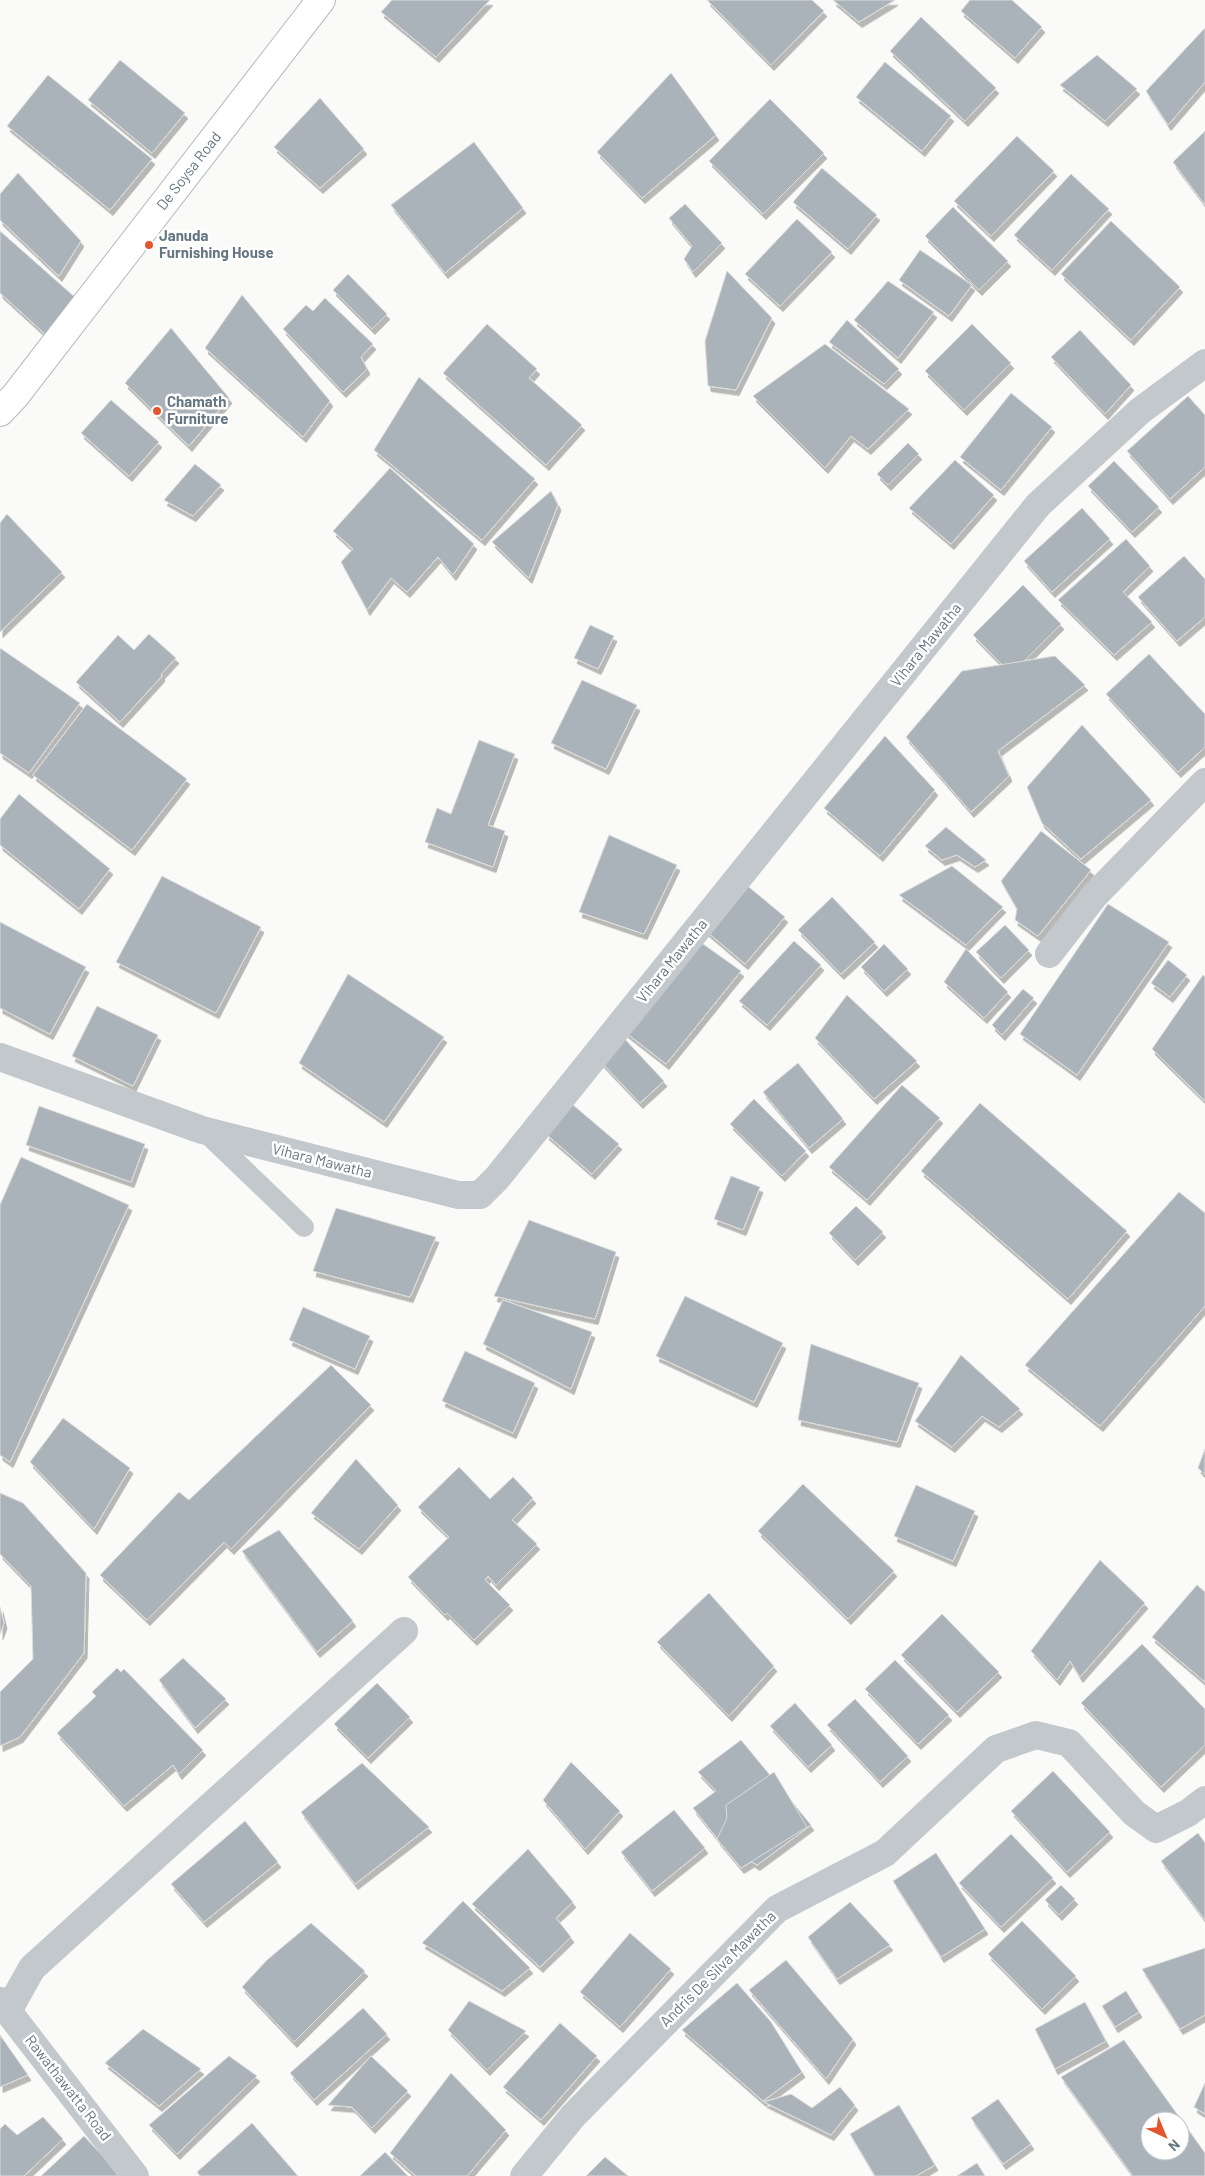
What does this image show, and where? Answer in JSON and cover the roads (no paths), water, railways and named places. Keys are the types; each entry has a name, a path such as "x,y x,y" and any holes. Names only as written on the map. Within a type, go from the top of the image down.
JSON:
{"main road":[{"name":"De Soysa Road","path":"0,412 15,396 321,0"}],"street":[{"name":"Vihara Mawatha","path":"0,1057 202,1130 458,1195 480,1195 497,1178 1038,505 1140,411 1205,363"},
{"path":"1049,954 1095,895 1205,782"},
{"path":"4,2006 32,1968 404,1630"},
{"name":"Andris De Silva Mawatha","path":"524,2176 573,2116 777,1909 885,1853 996,1749 1036,1735 1069,1743 1134,1813 1156,1829 1188,1813 1205,1800"},
{"name":"Rawathawatta Road","path":"4,2006 136,2176"}],"lane":[{"path":"202,1130 304,1227"}],"place":[{"name":"Januda Furnishing House","path":"149,245"},
{"name":"Chamath Furniture","path":"157,411"}]}
